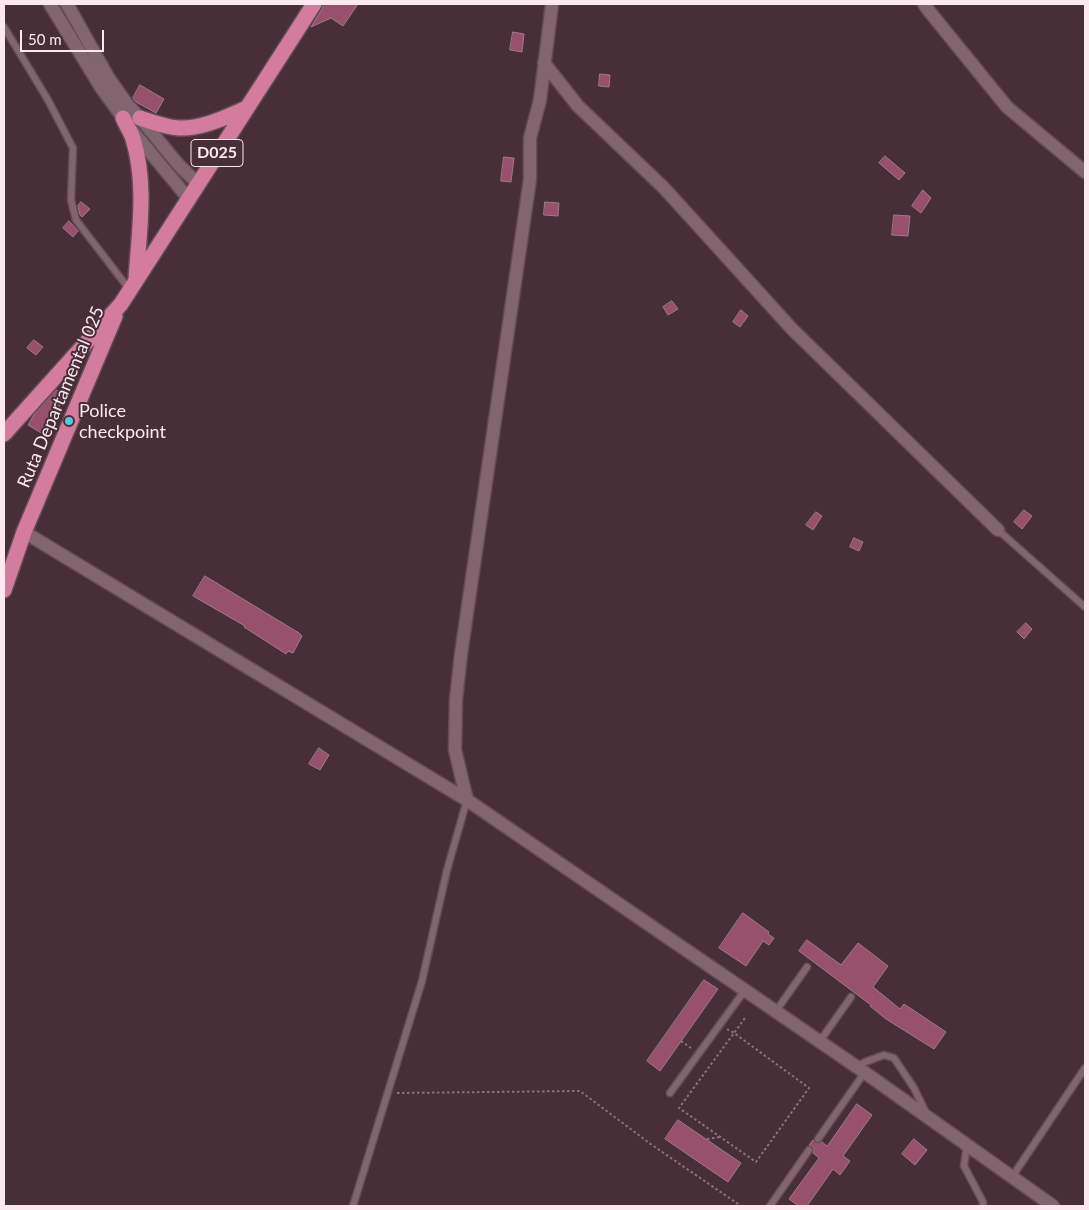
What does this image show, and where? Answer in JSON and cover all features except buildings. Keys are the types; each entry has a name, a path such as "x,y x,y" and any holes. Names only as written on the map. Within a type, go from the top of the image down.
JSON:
{"highway":[{"name":"Ruta Departamental 025","path":"4,590 24,532 121,304 197,183 314,4"},
{"path":"140,118 180,128 218,120 247,108"},
{"path":"123,118 133,139 142,197 133,285"},
{"name":"Ruta Departamental 025","path":"4,434 121,304"}],"street":[{"path":"50,4 89,70 123,118 188,198"},
{"path":"67,4 108,77 127,104 161,145 197,183"},
{"path":"467,800 455,750 456,699 479,524 530,179 530,138 540,100 552,4"},
{"path":"924,4 1007,107 1085,172"},
{"path":"544,63 578,106 664,188 792,329 998,530"},
{"path":"24,532 467,800 861,1069 1053,1206"}],"lane":[{"path":"4,27 48,100 73,148 71,200 76,220 133,285"},
{"path":"998,530 1085,607"},
{"path":"353,1206 422,981 447,870 467,800"},
{"path":"776,1011 807,967"},
{"path":"670,1093 745,990"},
{"path":"820,1041 851,997"},
{"path":"818,1139 865,1062 884,1055 894,1058 914,1088 928,1117"},
{"path":"1012,1177 1085,1068"},
{"path":"967,1145 964,1166 983,1202 982,1206"},
{"path":"770,1206 809,1150"}],"path":[{"path":"721,1024 734,1033 809,1088 756,1162 679,1108 734,1033 745,1018"},
{"path":"681,1042 699,1054"},
{"path":"387,1094 580,1091 652,1145 741,1206"},
{"path":"707,1140 720,1137"}],"place":[{"name":"Police checkpoint","path":"69,421"}]}
